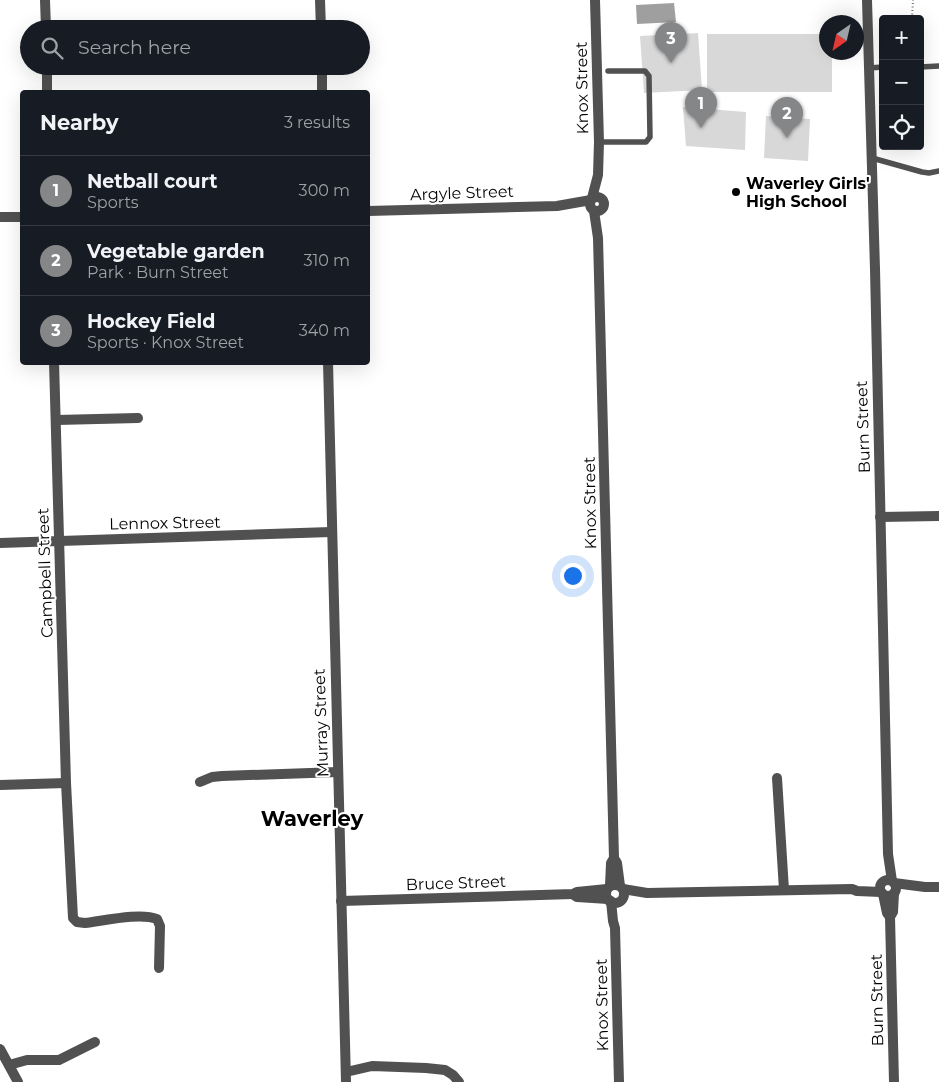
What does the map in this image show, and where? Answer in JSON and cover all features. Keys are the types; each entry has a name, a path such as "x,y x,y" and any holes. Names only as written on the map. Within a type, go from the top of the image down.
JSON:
{"street":[{"path":"45,0 46,20"},
{"path":"320,0 321,20"},
{"name":"Knox Street","path":"595,0 599,142 595,205 598,238 614,858 611,863 615,894 613,921 615,928 619,1082"},
{"name":"Burn Street","path":"867,0 888,854 887,913 890,917 894,1082"},
{"path":"47,75 47,90"},
{"path":"322,75 322,90"},
{"name":"Argyle Street","path":"370,211 595,205"},
{"path":"0,218 20,217"},
{"name":"Campbell Street","path":"54,365 66,783 73,918 77,922 85,923 152,917 157,919 160,926 158,968"},
{"name":"Murray Street","path":"328,365 346,1077"},
{"path":"57,420 138,418"},
{"path":"880,517 939,516"},
{"name":"Lennox Street","path":"0,543 331,532"},
{"path":"200,782 212,777 222,776 338,772"},
{"path":"777,778 784,890"},
{"path":"0,785 66,783"},
{"name":"Bruce Street","path":"341,900 573,894 577,892 642,896 647,893 852,889 856,886 939,887"},
{"path":"9,1065 27,1060 60,1060 96,1042"},
{"path":"0,1049 18,1082"},
{"path":"346,1077 372,1066 426,1068 445,1070 459,1082"}],"lane":[{"path":"924,66 939,66"},
{"path":"869,68 879,67"},
{"path":"599,142 646,142 650,137 649,76 645,71 608,71"},
{"path":"872,158 922,172 939,171"}],"path":[{"path":"912,15 913,0"}],"shaded area":[{"path":"674,3 676,22 637,24 636,5"},
{"path":"698,33 702,90 644,93 640,36"},
{"path":"707,34 819,34 819,60 832,60 832,92 707,92"},
{"path":"683,107 746,112 745,150 686,146"},
{"path":"766,116 810,119 808,161 764,158"}],"place":[{"name":"Hockey Field","path":"671,63"},
{"name":"Netball court","path":"701,128"},
{"name":"Vegetable garden","path":"787,138"},
{"name":"Waverley Girls' High School","path":"736,192"}],"district":[{"name":"Waverley","path":"312,818"}]}
